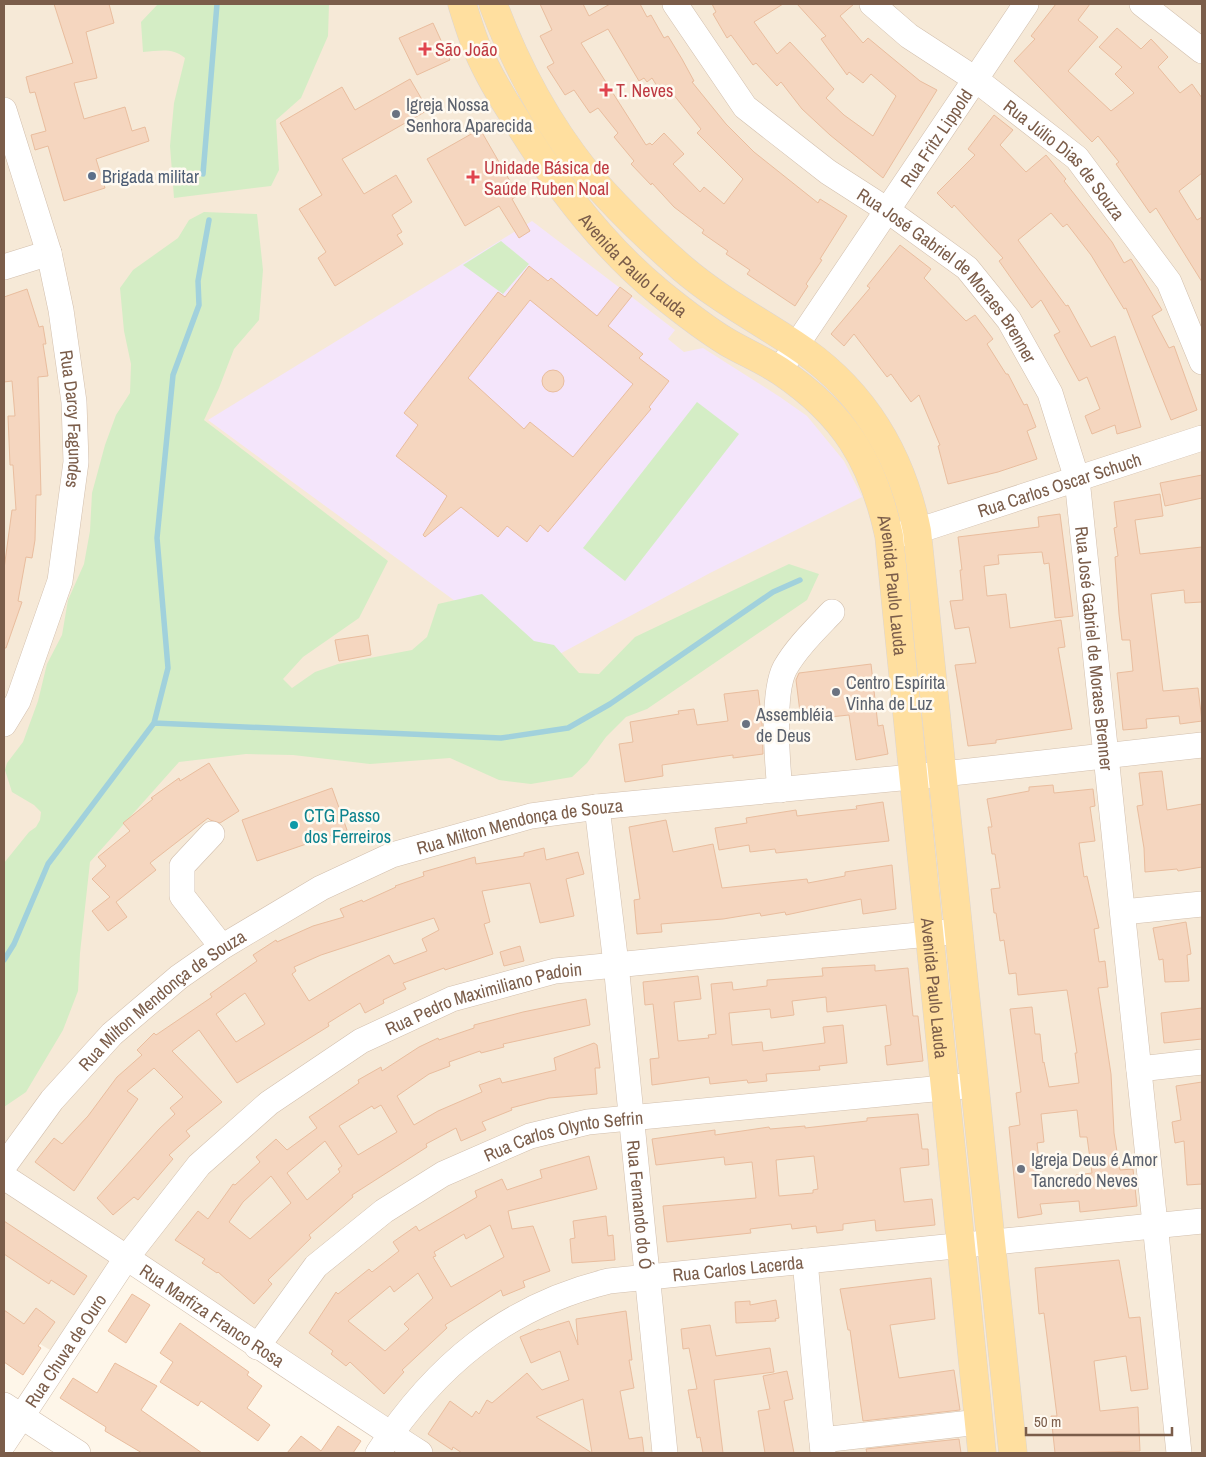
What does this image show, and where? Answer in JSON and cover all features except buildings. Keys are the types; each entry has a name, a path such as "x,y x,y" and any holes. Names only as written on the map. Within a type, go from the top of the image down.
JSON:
{"main road":[{"name":"Avenida Paulo Lauda","path":"462,4 475,45 494,83 529,141 558,185 609,244 659,292 713,333 779,371 806,390 847,433 874,480 881,500 889,536 982,1453"},
{"name":"Avenida Paulo Lauda","path":"493,4 505,37 545,111 586,172 649,237 682,267 721,299 796,345 828,372 871,416 901,472 910,498 917,531 1013,1453"}],"street":[{"name":"Rua José Gabriel de Moraes Brenner","path":"675,4 745,107 828,172 887,210 967,268 1009,320 1050,393 1077,479 1179,1453"},
{"name":"Rua Júlio Dias de Souza","path":"872,4 909,36 975,79 1077,158 1169,282 1202,362"},
{"name":"Rua Fritz Lippold","path":"779,371 1026,4"},
{"path":"1142,4 1202,51"},
{"name":"Rua Darcy Fagundes","path":"4,110 49,253 61,310 70,369 76,462 60,581 18,700 4,724"},
{"path":"4,267 49,253"},
{"name":"Rua Carlos Oscar Schuch","path":"889,536 917,531 1202,438"},
{"path":"780,790 778,688 784,669 797,651 832,612"},
{"path":"943,774 1202,745"},
{"name":"Rua Milton Mendonça de Souza","path":"4,1166 52,1100 112,1034 179,977 222,947 321,888 392,855 531,816 597,807 943,774"},
{"name":"Rua Fernando do Ó","path":"597,807 616,964 665,1453"},
{"path":"212,834 182,866 182,896 222,947"},
{"path":"1122,912 1202,904"},
{"name":"Rua Pedro Maximiliano Padoin","path":"127,1257 199,1165 269,1103 361,1041 452,999 554,971 959,931"},
{"path":"1139,1069 1202,1062"},
{"name":"Rua Carlos Olynto Sefrin","path":"257,1347 316,1266 384,1211 443,1174 530,1136 588,1122 975,1085"},
{"name":"Rua Marfiza Franco Rosa","path":"4,1177 127,1257 257,1347 384,1444 420,1453"},
{"path":"992,1242 1202,1221"},
{"name":"Rua Carlos Lacerda","path":"384,1444 445,1369 488,1333 542,1302 574,1289 609,1281 992,1242"},
{"name":"Rua Chuva de Ouro","path":"4,1444 13,1411 127,1257"},
{"path":"805,1261 823,1447 979,1422"},
{"path":"13,1411 78,1453"}],"shaded area":[{"path":"4,4 1202,4 1202,1453 420,1453 127,1257 109,1267 50,1350 4,1322"},
{"path":"532,221 675,330 668,339 684,352 703,348 807,416 844,461 862,497 710,573 541,664 208,420"}],"green space":[{"path":"158,4 329,4 328,36 301,98 276,120 279,170 271,186 174,198 170,146 174,103 185,58 170,51 143,52 141,22"},
{"path":"204,212 257,214 263,270 259,320 234,349 204,420 388,561 359,618 303,657 283,679 292,688 315,672 338,664 412,650 427,637 438,604 482,594 534,641 554,645 579,673 599,674 635,637 789,564 819,574 807,600 647,709 626,717 606,737 587,763 572,777 531,784 499,780 450,758 370,764 293,755 246,754 179,762 90,862 80,953 78,991 63,1030 26,1092 4,1107 4,863 29,832 36,827 40,820 41,812 34,805 12,792 5,770 7,763 23,742 38,701 47,664 62,635 68,600 84,564 90,531 92,493 105,445 116,415 130,393 131,364 124,331 120,288 133,270 178,238 189,220"},
{"path":"501,241 529,264 503,294 463,265"},
{"path":"697,402 739,434 625,581 583,548"}],"waterway":[{"path":"203,174 217,4"},
{"path":"4,960 14,944 48,864 154,723 168,668 157,538 173,375 199,305 198,281 209,220"},
{"path":"154,723 501,738 568,728 610,704 773,592 800,580"}],"place":[{"name":"São João","path":"425,49"},
{"name":"T. Neves","path":"606,90"},
{"name":"Igreja Nossa Senhora Aparecida","path":"396,114"},
{"name":"Brigada militar","path":"92,176"},
{"name":"Unidade Básica de Saúde Ruben Noal","path":"473,177"},
{"name":"Centro Espírita Vinha de Luz","path":"836,692"},
{"name":"Assembléia de Deus","path":"746,724"},
{"name":"CTG Passo dos Ferreiros","path":"294,825"},
{"name":"Igreja Deus é Amor Tancredo Neves","path":"1021,1169"}]}
